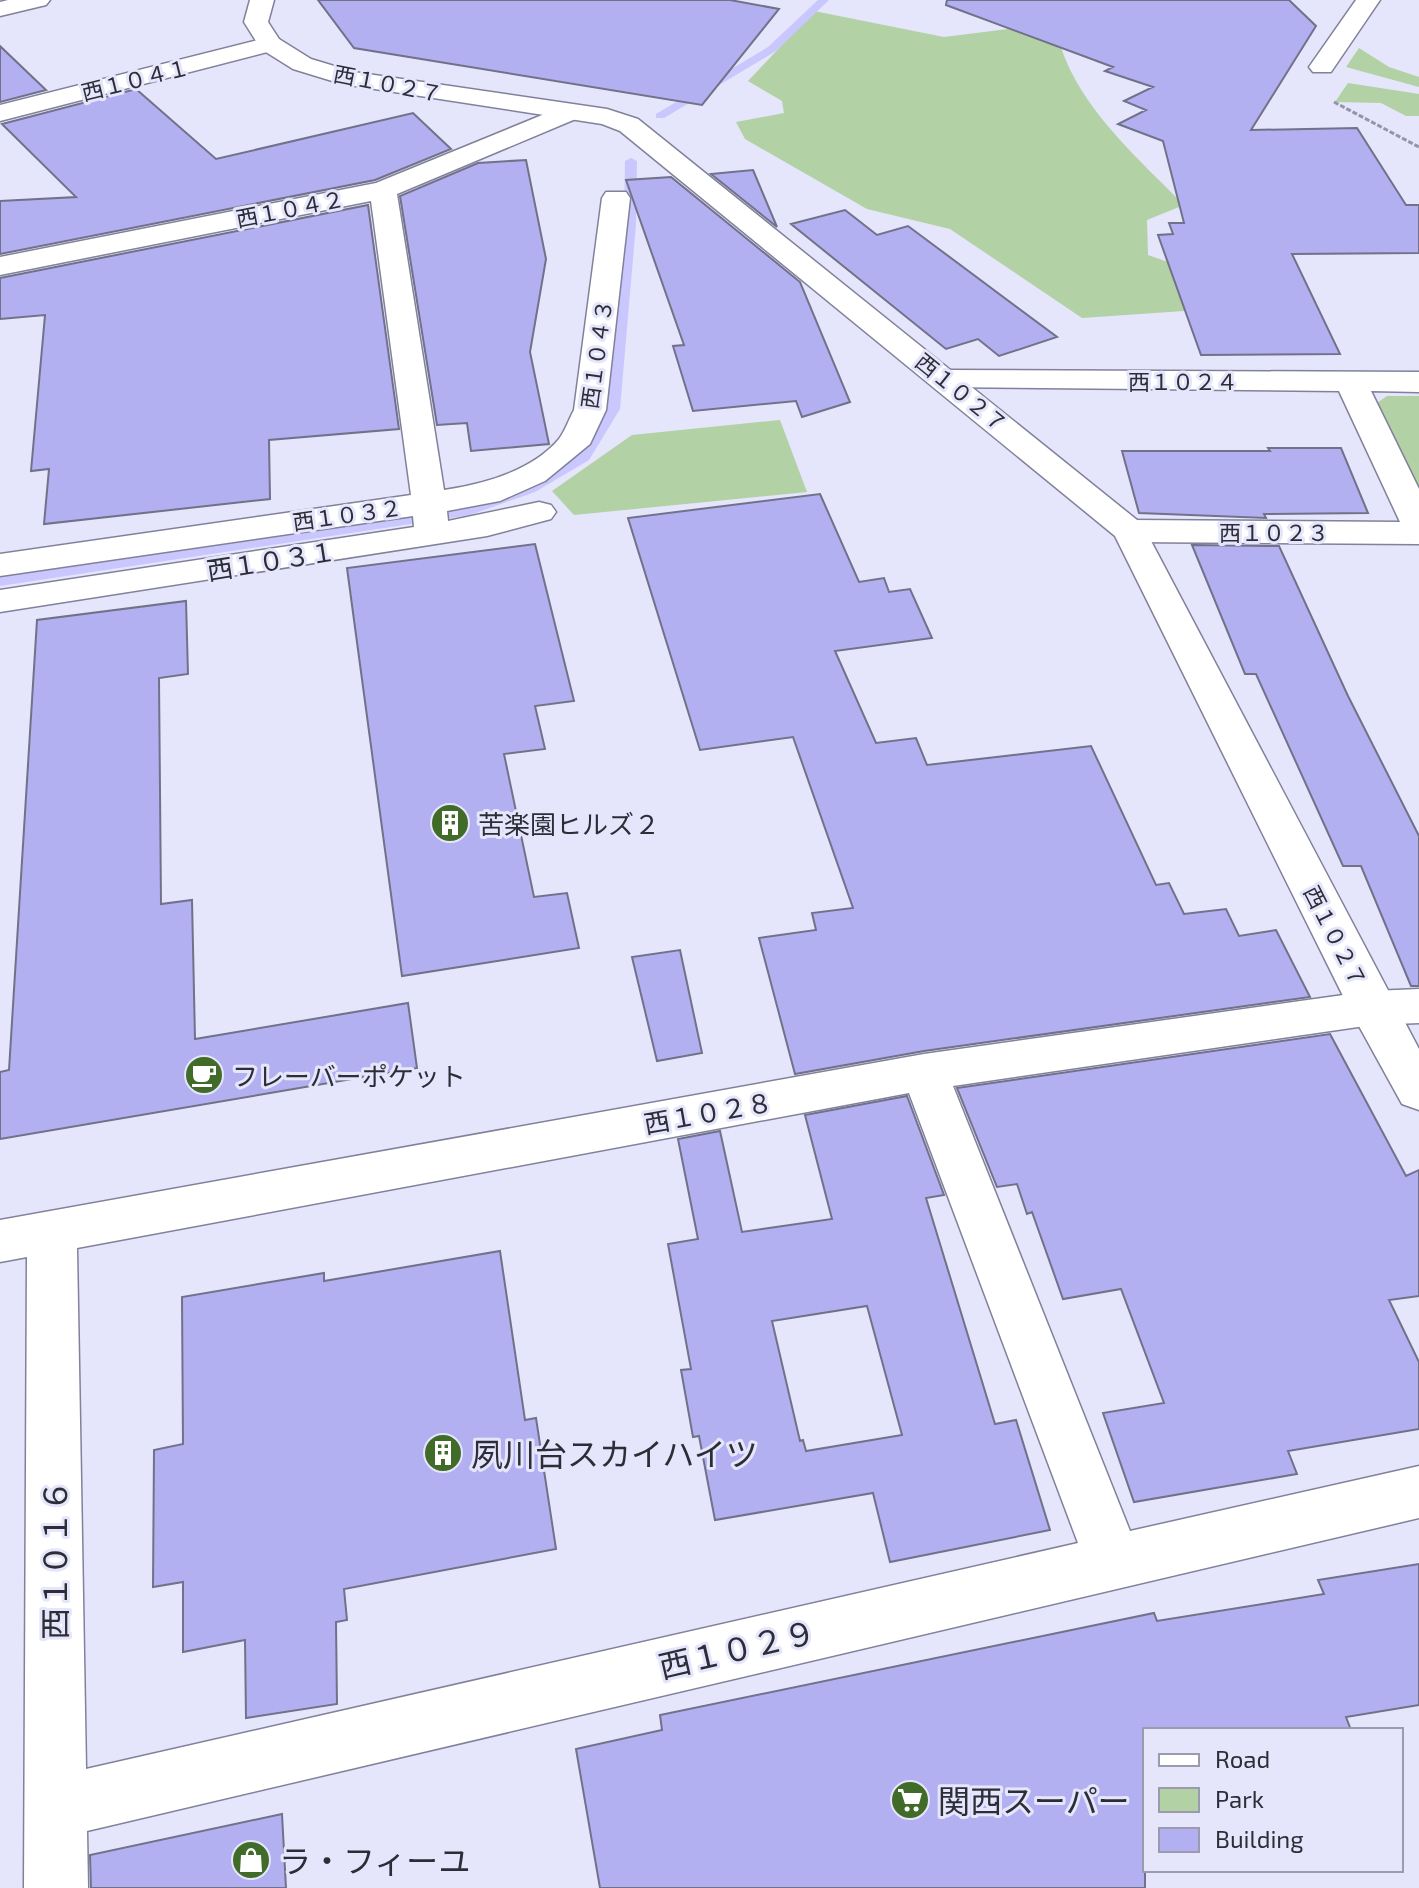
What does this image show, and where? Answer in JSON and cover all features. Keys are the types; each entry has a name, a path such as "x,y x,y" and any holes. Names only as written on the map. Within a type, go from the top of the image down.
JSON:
{"street":[{"path":"0,9 38,0"},
{"path":"262,0 256,22 270,44"},
{"path":"1322,67 1368,0"},
{"name":"西１０２７","path":"270,44 302,64 351,79 607,117 629,125 948,380 1130,531 1372,1008 1419,1091"},
{"name":"西１０４１","path":"0,113 270,44"},
{"name":"西１０４２","path":"0,266 383,190 569,112"},
{"name":"西１０３２","path":"0,565 431,519 383,190"},
{"name":"西１０４３","path":"431,519 533,474 573,444 590,410 616,198"},
{"name":"西１０２４","path":"948,380 1419,382"},
{"path":"1351,383 1419,525"},
{"name":"西１０３１","path":"0,600 431,519 487,526 539,512"},
{"name":"西１０２３","path":"1130,531 1419,533"},
{"name":"西１０２８","path":"26,1236 924,1072 1372,1008 1419,1006"},
{"path":"924,1072 1113,1561"},
{"name":"西１０１６","path":"26,1236 56,1807 56,1888"},
{"name":"西１０２９","path":"56,1807 1419,1492"}],"path":[{"path":"1322,67 1335,102 1419,147"}],"green space":[{"path":"814,11 944,37 1055,23 1062,50 1088,99 1124,144 1184,205 1147,220 1148,255 1208,276 1213,309 1082,318 950,229 867,209 745,139 736,122 784,113 782,101 748,81"},
{"path":"1359,48 1389,67 1419,77 1419,87 1346,67"},
{"path":"1348,83 1419,94 1419,116 1406,116 1381,103 1335,102"},
{"path":"1387,396 1419,396 1419,497 1377,403"},
{"path":"780,420 807,492 574,515 552,491 632,435"}],"building":[{"path":"318,0 730,0 779,9 702,105 354,48"},
{"path":"947,0 1289,0 1316,26 1251,130 1357,128 1406,205 1419,205 1419,253 1292,254 1340,354 1201,355 1158,235 1173,234 1169,223 1184,223 1163,141 1118,124 1146,110 1124,101 1153,87 1105,71 1113,67 946,5"},
{"path":"0,46 46,90 0,102"},
{"path":"136,89 216,159 413,113 451,149 375,180 0,254 0,201 76,197 2,124"},
{"path":"526,160 546,259 530,352 549,444 471,451 467,423 437,425 400,196 478,163"},
{"path":"753,170 777,227 711,174"},
{"path":"671,177 800,282 850,402 802,417 796,401 693,411 673,346 684,345 626,180"},
{"path":"368,205 399,429 269,440 270,499 44,524 49,469 31,471 45,315 0,319 0,278"},
{"path":"845,210 877,235 908,226 1057,337 999,356 978,339 946,349 791,224"},
{"path":"1268,448 1341,448 1368,513 1264,514 1266,518 1139,513 1122,451 1270,451"},
{"path":"820,494 859,582 884,578 889,592 910,589 932,638 835,651 876,743 916,738 927,765 1091,746 1156,885 1169,883 1184,914 1226,909 1239,936 1276,930 1310,997 924,1051 795,1074 759,938 816,930 812,913 853,908 793,737 700,750 628,518"},
{"name":"苦楽園ヒルズ２","path":"535,544 574,701 535,706 545,749 504,754 534,897 567,893 579,948 402,976 347,568"},
{"path":"1192,545 1279,546 1348,696 1419,836 1419,986 1411,986 1361,866 1343,866 1256,674 1245,674"},
{"path":"186,601 188,674 159,678 161,904 192,900 195,1039 408,1003 417,1068 0,1139 0,1072 9,1070 37,620"},
{"path":"680,950 702,1053 657,1061 632,957"},
{"path":"1330,1034 1406,1176 1419,1170 1419,1296 1389,1300 1419,1362 1419,1429 1288,1451 1297,1474 1134,1502 1103,1413 1164,1403 1121,1289 1063,1299 1032,1212 1027,1214 1017,1184 997,1187 957,1088"},
{"path":"907,1096 944,1195 926,1198 995,1424 1016,1420 1050,1530 890,1562 873,1493 715,1520 699,1436 693,1437 681,1370 691,1369 668,1244 698,1239 678,1139 720,1131 742,1232 832,1219 805,1115","holes":["867,1306 902,1435 806,1451 803,1440 800,1441 772,1321"]},
{"name":"夙川台スカイハイツ","path":"500,1251 525,1420 536,1418 556,1549 344,1589 347,1620 336,1622 337,1704 246,1718 245,1640 183,1652 183,1582 153,1587 154,1450 183,1444 182,1297 324,1273 324,1281"},
{"name":"関西スーパー","path":"1419,1564 1419,1705 1346,1717 1350,1728 1143,1728 1145,1888 600,1888 576,1749 662,1730 660,1715 1154,1613 1157,1621 1324,1594 1318,1580"},
{"path":"282,1814 286,1888 91,1888 90,1855"}],"waterway":[{"path":"660,116 772,49 824,0"},
{"path":"0,581 470,511 530,489 584,457 613,409 630,224 631,161"}],"place":[{"name":"苦楽園ヒルズ２","path":"450,823"},
{"name":"フレーバーポケット","path":"204,1075"},
{"name":"夙川台スカイハイツ","path":"443,1453"},
{"name":"関西スーパー","path":"910,1800"},
{"name":"ラ・フィーユ","path":"251,1860"}]}
